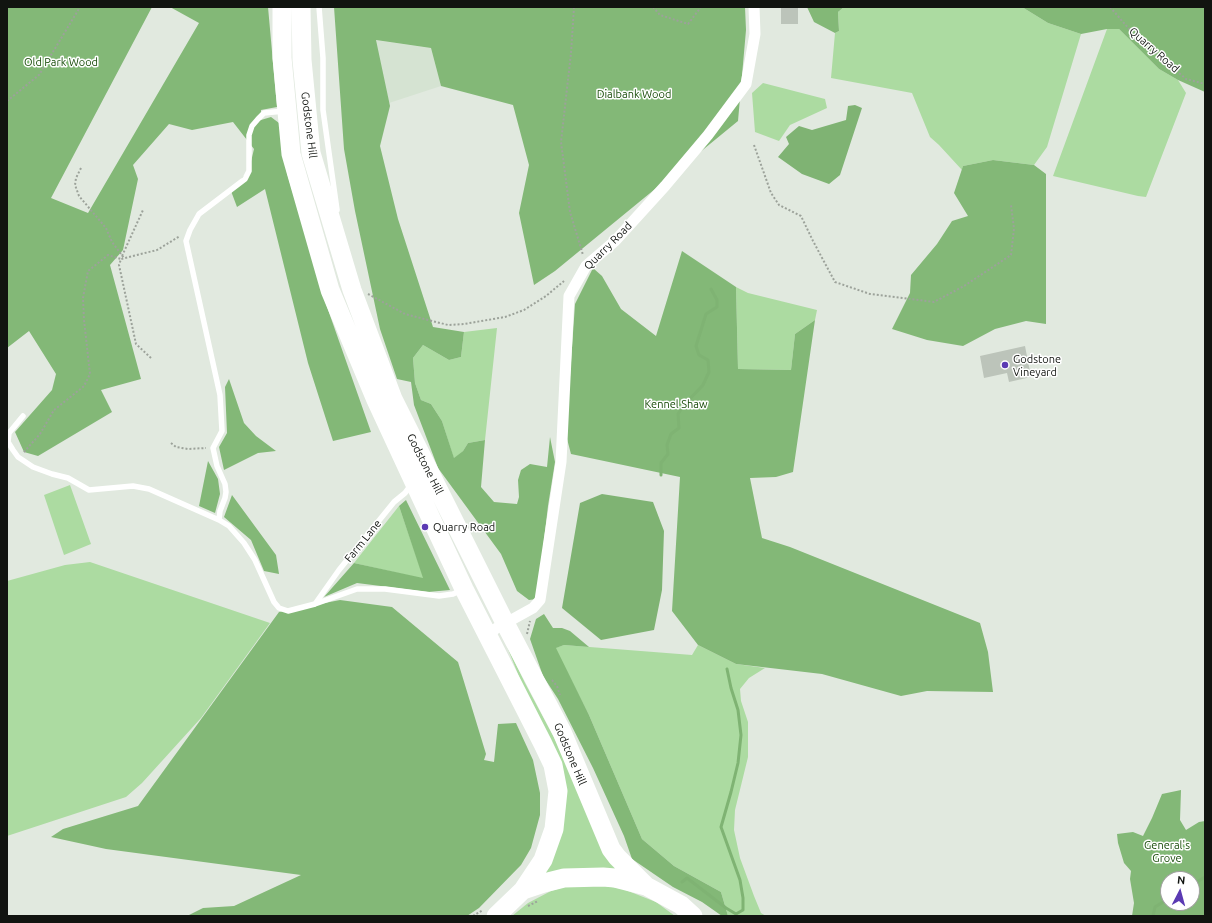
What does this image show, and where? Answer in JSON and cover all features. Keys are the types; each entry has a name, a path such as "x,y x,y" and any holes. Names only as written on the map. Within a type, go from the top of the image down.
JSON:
{"highway":[{"name":"Godstone Hill","path":"282,7 282,58 291,154 330,290 376,400 464,589 544,744 553,765 558,790 554,829 543,860 523,890"},
{"name":"Godstone Hill","path":"301,7 302,60 311,153 352,290 393,399 505,623 562,732 611,849 646,886"},
{"path":"490,912 523,890 544,883 564,878 615,878 646,886 681,905 693,916"}],"street":[{"name":"Quarry Road","path":"488,636 495,629 533,608 540,600 561,462 569,296 586,266 615,241 665,186 708,135 746,84 755,34 754,7"}],"lane":[{"path":"320,7 323,58 323,110 338,220 337,242"},
{"path":"219,520 220,511 226,492 225,484 217,466 213,448 222,431 220,395 189,261 186,241 199,214 245,179 250,170 249,135 252,126 264,113 288,111"},
{"path":"23,416 9,433 8,442 18,457 34,467 68,478 89,490 132,486 149,489 219,520 229,526 244,543 255,560 274,602 279,608 288,611 314,604 357,589 385,589 438,596 453,594 464,589"},
{"name":"Farm Lane","path":"314,604 339,570 389,508 394,502 406,494 414,482"}],"path":[{"path":"7,101 39,75 80,7"},
{"path":"574,7 571,53 561,142 570,212 586,266"},
{"path":"653,7 660,15 688,24 702,7"},
{"name":"Quarry Road","path":"1110,7 1131,31 1186,79 1205,84"},
{"path":"754,146 771,193 779,205 801,216 835,282 870,294 934,302 964,286 1011,256 1014,229 1011,205"},
{"path":"81,168 76,178 75,185 80,196 106,228 112,242 123,258"},
{"path":"143,210 119,266 136,344 151,358"},
{"path":"28,448 40,434 54,410 84,386 90,374 83,298 88,271 108,255 123,258 157,250 190,230"},
{"path":"352,290 370,295 405,314 448,325 485,321 505,317 524,310 546,296 567,278"},
{"path":"171,443 176,447 188,449 213,448"},
{"path":"473,916 490,912"}],"shaded area":[{"path":"844,7 1022,7 1048,23 1081,34 1047,147 1034,165 993,160 963,166 962,170 930,137 912,93 831,78 835,33 839,31 838,12"},
{"path":"1107,29 1119,29 1159,69 1178,80 1186,93 1146,197 1053,176"},
{"path":"375,40 431,48 441,86 389,103"},
{"path":"763,83 825,99 827,108 790,125 779,141 755,132 752,93"},
{"path":"855,105 862,108 840,175 829,184 802,174 778,157 789,144 786,137 799,126 812,130 846,120 848,106"},
{"path":"736,287 748,293 817,310 815,320 795,334 791,370 738,369"},
{"path":"497,328 485,440 468,443 463,451 454,459 442,421 431,404 421,400 415,383 413,358 423,345 449,360 461,357 464,332"},
{"path":"70,485 91,544 64,555 44,495"},
{"path":"602,494 653,502 664,531 662,590 654,630 601,640 562,608 580,503"},
{"path":"399,506 424,579 354,563"},
{"path":"90,562 270,623 201,718 142,783 126,797 7,836 7,581 65,565"},
{"path":"506,644 525,683 628,877 541,879 563,814 525,692"},
{"path":"564,645 692,655 698,645 736,664 765,668 749,678 740,689 741,701 748,722 748,757 735,810 734,830 740,858 754,896 761,913 766,916 728,916 721,892 674,866 642,839 589,715 555,648"},
{"path":"571,885 599,885 623,889 656,902 675,916 512,916 528,903 551,891"}],"green space":[{"name":"Old Park Wood","path":"7,7 152,7 51,198 88,213 199,23 170,7 268,7 277,107 261,110 261,120 271,117 283,126 287,173 326,304 371,432 333,441 308,363 265,189 237,207 231,191 249,170 254,149 233,122 192,130 169,124 133,165 138,179 123,250 110,265 141,379 101,390 112,412 38,456 24,452 15,432 52,390 56,374 29,331 7,348"},
{"name":"Dialbank Wood","path":"334,7 745,7 746,30 738,121 555,271 534,285 519,213 529,165 513,105 441,86 431,48 376,40 390,106 380,146 398,219 433,327 464,332 461,357 449,360 423,345 413,358 415,383 421,400 431,404 442,421 454,458 463,451 468,443 485,440 481,487 494,502 517,504 519,497 518,480 521,470 530,464 547,467 550,437 555,462 548,506 537,599 529,600 517,591 501,554 438,468 414,405 411,382 397,379 380,329 355,211 344,149"},
{"path":"807,7 844,7 838,12 839,31 835,33 814,22"},
{"path":"1022,7 1205,7 1205,92 1178,80 1159,69 1119,29 1107,29 1081,34 1048,23"},
{"path":"993,160 1034,165 1046,174 1046,324 1026,321 995,329 963,346 927,340 892,329 910,293 911,275 937,244 952,221 968,216 954,193 963,166"},
{"name":"Kennel Shaw","path":"682,251 736,287 738,369 791,370 795,334 815,320 793,472 776,477 750,478 762,538 790,547 980,623 988,652 993,692 927,691 901,696 822,674 736,664 698,645 672,611 680,477 571,454 566,435 575,304 593,268 602,276 621,309 656,336"},
{"path":"229,379 244,423 256,436 276,451 258,453 224,470 219,447 227,433 225,387"},
{"path":"208,461 218,479 220,494 215,513 199,506"},
{"path":"232,495 276,555 279,574 264,571 251,540 224,517"},
{"path":"406,500 450,590 428,592 357,583 324,597 354,563 423,578 399,506"},
{"path":"340,600 392,607 458,662 486,754 484,760 494,762 498,724 516,723 533,760 540,793 540,815 531,848 521,865 479,908 467,916 187,916 203,908 234,906 301,875 106,849 51,837 63,829 138,806 279,612"},
{"path":"544,614 553,628 562,628 570,631 589,647 564,645 556,648 589,715 642,839 674,866 721,892 728,916 722,916 702,902 673,887 632,859 624,836 593,768 558,699 543,676 530,639 536,619"},
{"name":"General's Grove","path":"1181,790 1180,820 1186,830 1199,822 1205,821 1205,916 1132,916 1134,903 1130,879 1131,871 1124,863 1117,834 1133,832 1143,836 1162,794"}],"building":[{"path":"781,7 798,7 798,24 781,24"},
{"name":"Godstone Vineyard","path":"1025,346 1031,377 1009,382 1007,373 984,378 980,356"}],"waterway":[{"path":"661,475 661,463 668,454 667,445 671,434 679,428 678,414 684,405 703,385 709,372 708,360 699,355 696,346 706,314 717,307 717,300 711,289"},
{"path":"682,882 687,878 736,914 743,910 740,880 721,827 738,763 741,735 738,710 727,669"},
{"path":"1200,880 1205,877"},
{"path":"1153,916 1155,907 1160,904"}],"place":[{"name":"Godstone Vineyard","path":"1005,365"},
{"name":"Quarry Road","path":"425,527"}]}
